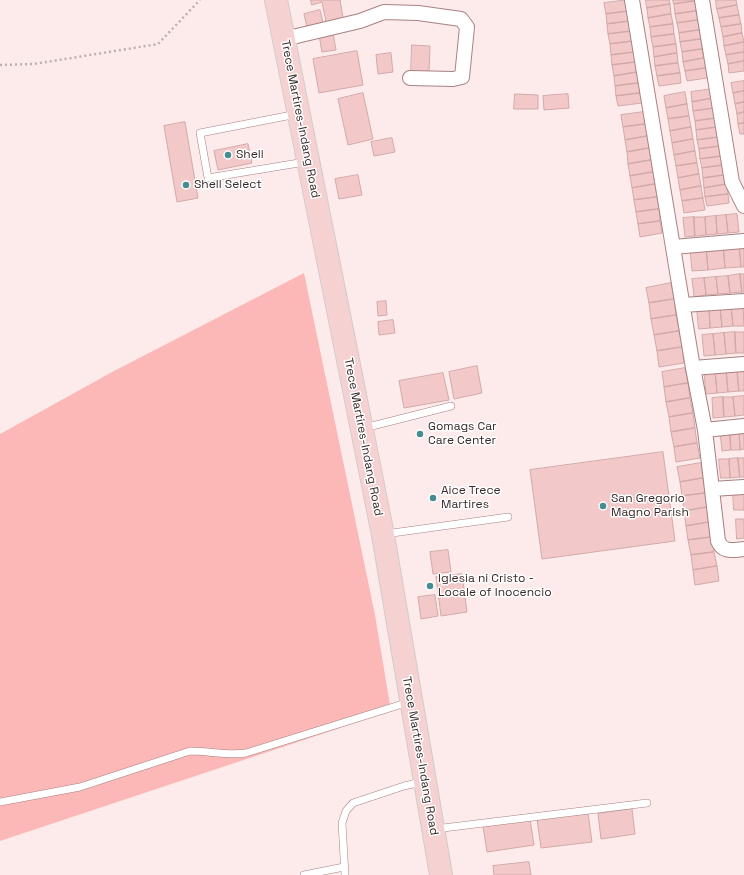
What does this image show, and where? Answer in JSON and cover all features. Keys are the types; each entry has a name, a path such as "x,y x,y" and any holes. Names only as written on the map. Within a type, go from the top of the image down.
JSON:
{"main road":[{"name":"Trece Martires-Indang Road","path":"276,0 383,535 440,875"}],"street":[{"path":"632,0 693,368 705,430 718,541 720,546 727,551 744,549"},
{"path":"702,0 732,182 743,201"},
{"path":"284,39 360,22 384,12 418,13 461,19 465,22 467,27 462,77 453,79 410,78"},
{"path":"673,247 744,241"},
{"path":"683,305 744,301"},
{"path":"693,368 744,364"},
{"path":"705,430 744,426"},
{"path":"712,489 744,486"}],"lane":[{"path":"299,114 200,133 208,178 308,161"},
{"path":"362,428 451,406"},
{"path":"383,535 508,517"},
{"path":"0,802 80,787 190,751 236,754 246,753 411,702"},
{"path":"345,875 342,823 346,811 353,803 404,786 424,782"},
{"path":"432,829 647,803"},
{"path":"304,875 344,867"}],"path":[{"path":"0,65 34,64 158,44 200,0"}],"shaded area":[{"path":"304,273 375,615 391,711 0,841 0,434 114,371"}],"building":[{"path":"311,0 340,0 344,23 327,27 322,2 312,5"},
{"path":"629,0 630,11 606,14 604,3"},
{"path":"646,0 669,0 670,4 647,8"},
{"path":"673,0 694,0 695,1 674,4"},
{"path":"716,0 736,0 737,5 717,9"},
{"path":"695,1 696,11 675,14 674,4"},
{"path":"670,4 671,14 648,18 647,8"},
{"path":"737,5 739,15 719,18 717,9"},
{"path":"320,10 323,23 307,27 304,14"},
{"path":"630,11 631,21 607,24 606,14"},
{"path":"696,11 698,20 677,23 675,14"},
{"path":"671,14 673,24 650,27 648,18"},
{"path":"739,15 741,24 721,27 719,18"},
{"path":"698,20 699,30 679,33 677,23"},
{"path":"631,21 633,31 608,34 607,24"},
{"path":"673,24 674,34 651,37 650,27"},
{"path":"741,24 742,33 723,37 721,27"},
{"path":"699,30 701,39 680,42 679,33"},
{"path":"633,31 634,41 610,44 608,34"},
{"path":"333,33 336,50 322,52 319,35"},
{"path":"742,33 744,42 724,46 723,37"},
{"path":"674,34 676,44 653,47 651,37"},
{"path":"701,39 702,49 682,52 680,42"},
{"path":"634,41 636,52 611,55 610,44"},
{"path":"744,42 744,52 726,55 724,46"},
{"path":"676,44 677,53 654,57 653,47"},
{"path":"412,45 430,46 429,73 411,73"},
{"path":"702,49 704,58 683,62 682,52"},
{"path":"357,51 363,85 319,93 313,59"},
{"path":"636,52 637,62 612,65 611,55"},
{"path":"744,52 744,61 728,64 726,55"},
{"path":"391,53 393,72 378,74 376,55"},
{"path":"677,53 678,63 655,66 654,57"},
{"path":"704,58 706,68 685,71 683,62"},
{"path":"744,61 744,71 729,73 728,64"},
{"path":"637,62 638,72 614,76 612,65"},
{"path":"678,63 680,73 657,76 655,66"},
{"path":"706,68 707,78 687,81 685,71"},
{"path":"638,72 639,83 615,86 614,76"},
{"path":"680,73 681,83 659,86 657,76"},
{"path":"744,81 744,91 733,93 731,83"},
{"path":"639,83 641,93 616,96 615,86"},
{"path":"713,89 714,98 692,102 691,92"},
{"path":"744,91 744,102 735,104 733,93"},
{"path":"685,92 687,104 666,108 664,96"},
{"path":"363,93 373,139 348,145 338,99"},
{"path":"641,93 642,103 618,106 616,96"},
{"path":"515,94 538,95 538,109 514,109"},
{"path":"568,94 569,108 544,110 543,96"},
{"path":"714,98 716,108 693,111 692,102"},
{"path":"744,102 744,112 737,114 735,104"},
{"path":"687,104 689,116 668,119 666,108"},
{"path":"716,108 717,118 695,121 693,111"},
{"path":"644,112 646,124 623,127 621,115"},
{"path":"744,112 744,123 738,124 737,114"},
{"path":"689,116 691,127 670,131 668,119"},
{"path":"717,118 718,127 696,130 695,121"},
{"path":"185,122 198,198 177,202 164,126"},
{"path":"744,123 744,134 740,134 738,124"},
{"path":"646,124 648,136 625,140 623,127"},
{"path":"691,127 693,139 672,143 670,131"},
{"path":"718,127 720,137 697,140 696,130"},
{"path":"648,136 650,148 627,152 625,140"},
{"path":"720,137 721,146 699,149 697,140"},
{"path":"392,138 395,152 374,156 371,142"},
{"path":"693,139 695,151 674,155 672,143"},
{"path":"248,144 252,163 218,170 214,151"},
{"path":"721,146 723,156 700,159 699,149"},
{"path":"650,148 651,160 628,164 627,152"},
{"path":"695,151 697,163 676,166 674,155"},
{"path":"723,156 724,165 702,168 700,159"},
{"path":"651,160 653,172 630,176 628,164"},
{"path":"697,163 699,174 678,178 676,166"},
{"path":"724,165 725,175 703,178 702,168"},
{"path":"653,172 655,184 632,188 630,176"},
{"path":"699,174 701,186 680,190 678,178"},
{"path":"358,175 362,195 339,199 335,179"},
{"path":"725,175 727,184 704,188 703,178"},
{"path":"655,184 657,197 634,200 632,188"},
{"path":"727,184 728,194 705,197 704,188"},
{"path":"701,186 703,198 682,201 680,190"},
{"path":"728,194 729,203 707,206 705,197"},
{"path":"657,197 659,209 636,212 634,200"},
{"path":"703,198 705,210 684,213 682,201"},
{"path":"659,209 660,221 638,224 636,212"},
{"path":"737,214 739,232 728,233 726,215"},
{"path":"726,215 728,233 717,234 716,216"},
{"path":"716,216 717,234 706,235 705,217"},
{"path":"694,217 705,217 706,235 695,236"},
{"path":"694,217 695,236 685,237 683,218"},
{"path":"660,221 662,233 640,237 638,224"},
{"path":"744,243 744,267 741,267 739,244"},
{"path":"739,244 741,267 725,268 723,245"},
{"path":"723,245 725,268 708,270 706,246"},
{"path":"706,246 708,270 692,271 690,248"},
{"path":"740,274 744,274 744,292 742,292"},
{"path":"740,274 742,292 730,293 728,276"},
{"path":"728,276 730,293 718,294 716,277"},
{"path":"716,277 718,294 706,295 704,278"},
{"path":"704,278 706,295 694,297 692,279"},
{"path":"671,283 674,299 649,303 646,288"},
{"path":"674,299 676,315 651,319 649,303"},
{"path":"386,301 387,315 378,316 377,302"},
{"path":"743,305 744,326 733,326 731,306"},
{"path":"731,306 733,326 722,327 720,307"},
{"path":"720,307 722,327 710,328 709,308"},
{"path":"697,308 709,308 710,328 699,329"},
{"path":"676,315 679,331 654,335 651,319"},
{"path":"393,320 395,333 379,335 378,322"},
{"path":"679,331 682,347 657,351 654,335"},
{"path":"735,332 736,353 726,354 724,333"},
{"path":"735,332 744,332 744,353 736,353"},
{"path":"724,333 726,354 715,355 713,334"},
{"path":"713,334 715,355 704,356 702,335"},
{"path":"682,347 684,363 659,367 657,351"},
{"path":"477,366 482,393 454,399 449,372"},
{"path":"685,368 688,383 664,387 662,372"},
{"path":"737,369 744,369 744,391 739,391"},
{"path":"737,369 739,391 728,392 726,370"},
{"path":"726,370 728,392 717,393 715,371"},
{"path":"715,371 717,393 706,394 704,372"},
{"path":"443,373 449,400 404,408 399,381"},
{"path":"688,383 690,398 666,402 664,387"},
{"path":"744,396 744,415 735,416 733,397"},
{"path":"723,397 733,397 735,416 724,417"},
{"path":"723,397 724,417 713,418 712,398"},
{"path":"690,398 693,413 669,417 666,402"},
{"path":"693,413 695,428 671,432 669,417"},
{"path":"695,428 697,443 674,447 671,432"},
{"path":"744,429 744,449 740,450 739,430"},
{"path":"730,430 739,430 740,450 731,450"},
{"path":"730,430 731,450 722,451 720,431"},
{"path":"697,443 700,458 676,462 674,447"},
{"name":"San Gregorio Magno Parish","path":"663,452 675,541 542,559 530,470"},
{"path":"738,458 740,477 730,478 729,459"},
{"path":"738,458 744,458 744,477 740,477"},
{"path":"719,459 729,459 730,478 721,478"},
{"path":"701,463 703,478 680,482 677,467"},
{"path":"703,478 706,493 682,496 680,482"},
{"path":"733,491 744,491 744,510 734,510"},
{"path":"706,493 708,507 684,511 682,496"},
{"path":"708,507 710,522 686,526 684,511"},
{"path":"736,519 744,519 744,538 737,539"},
{"path":"710,522 712,537 688,540 686,526"},
{"path":"712,537 714,552 691,555 688,540"},
{"path":"448,550 451,572 433,574 430,552"},
{"path":"714,552 717,566 693,570 691,555"},
{"path":"717,566 719,581 695,585 693,570"},
{"path":"462,574 467,612 441,616 436,577"},
{"path":"435,595 438,616 421,619 418,597"},
{"path":"632,809 635,834 601,839 598,814"},
{"path":"588,813 592,842 541,848 537,819"},
{"path":"530,819 534,845 487,852 483,826"},
{"path":"529,862 531,875 494,875 493,866"}],"place":[{"name":"Shell","path":"228,155"},
{"name":"Shell Select","path":"186,185"},
{"name":"Gomags Car Care Center","path":"420,434"},
{"name":"Aice Trece Martires","path":"433,498"},
{"name":"San Gregorio Magno Parish","path":"603,506"},
{"name":"Iglesia ni Cristo - Locale of Inocencio","path":"430,586"}]}
